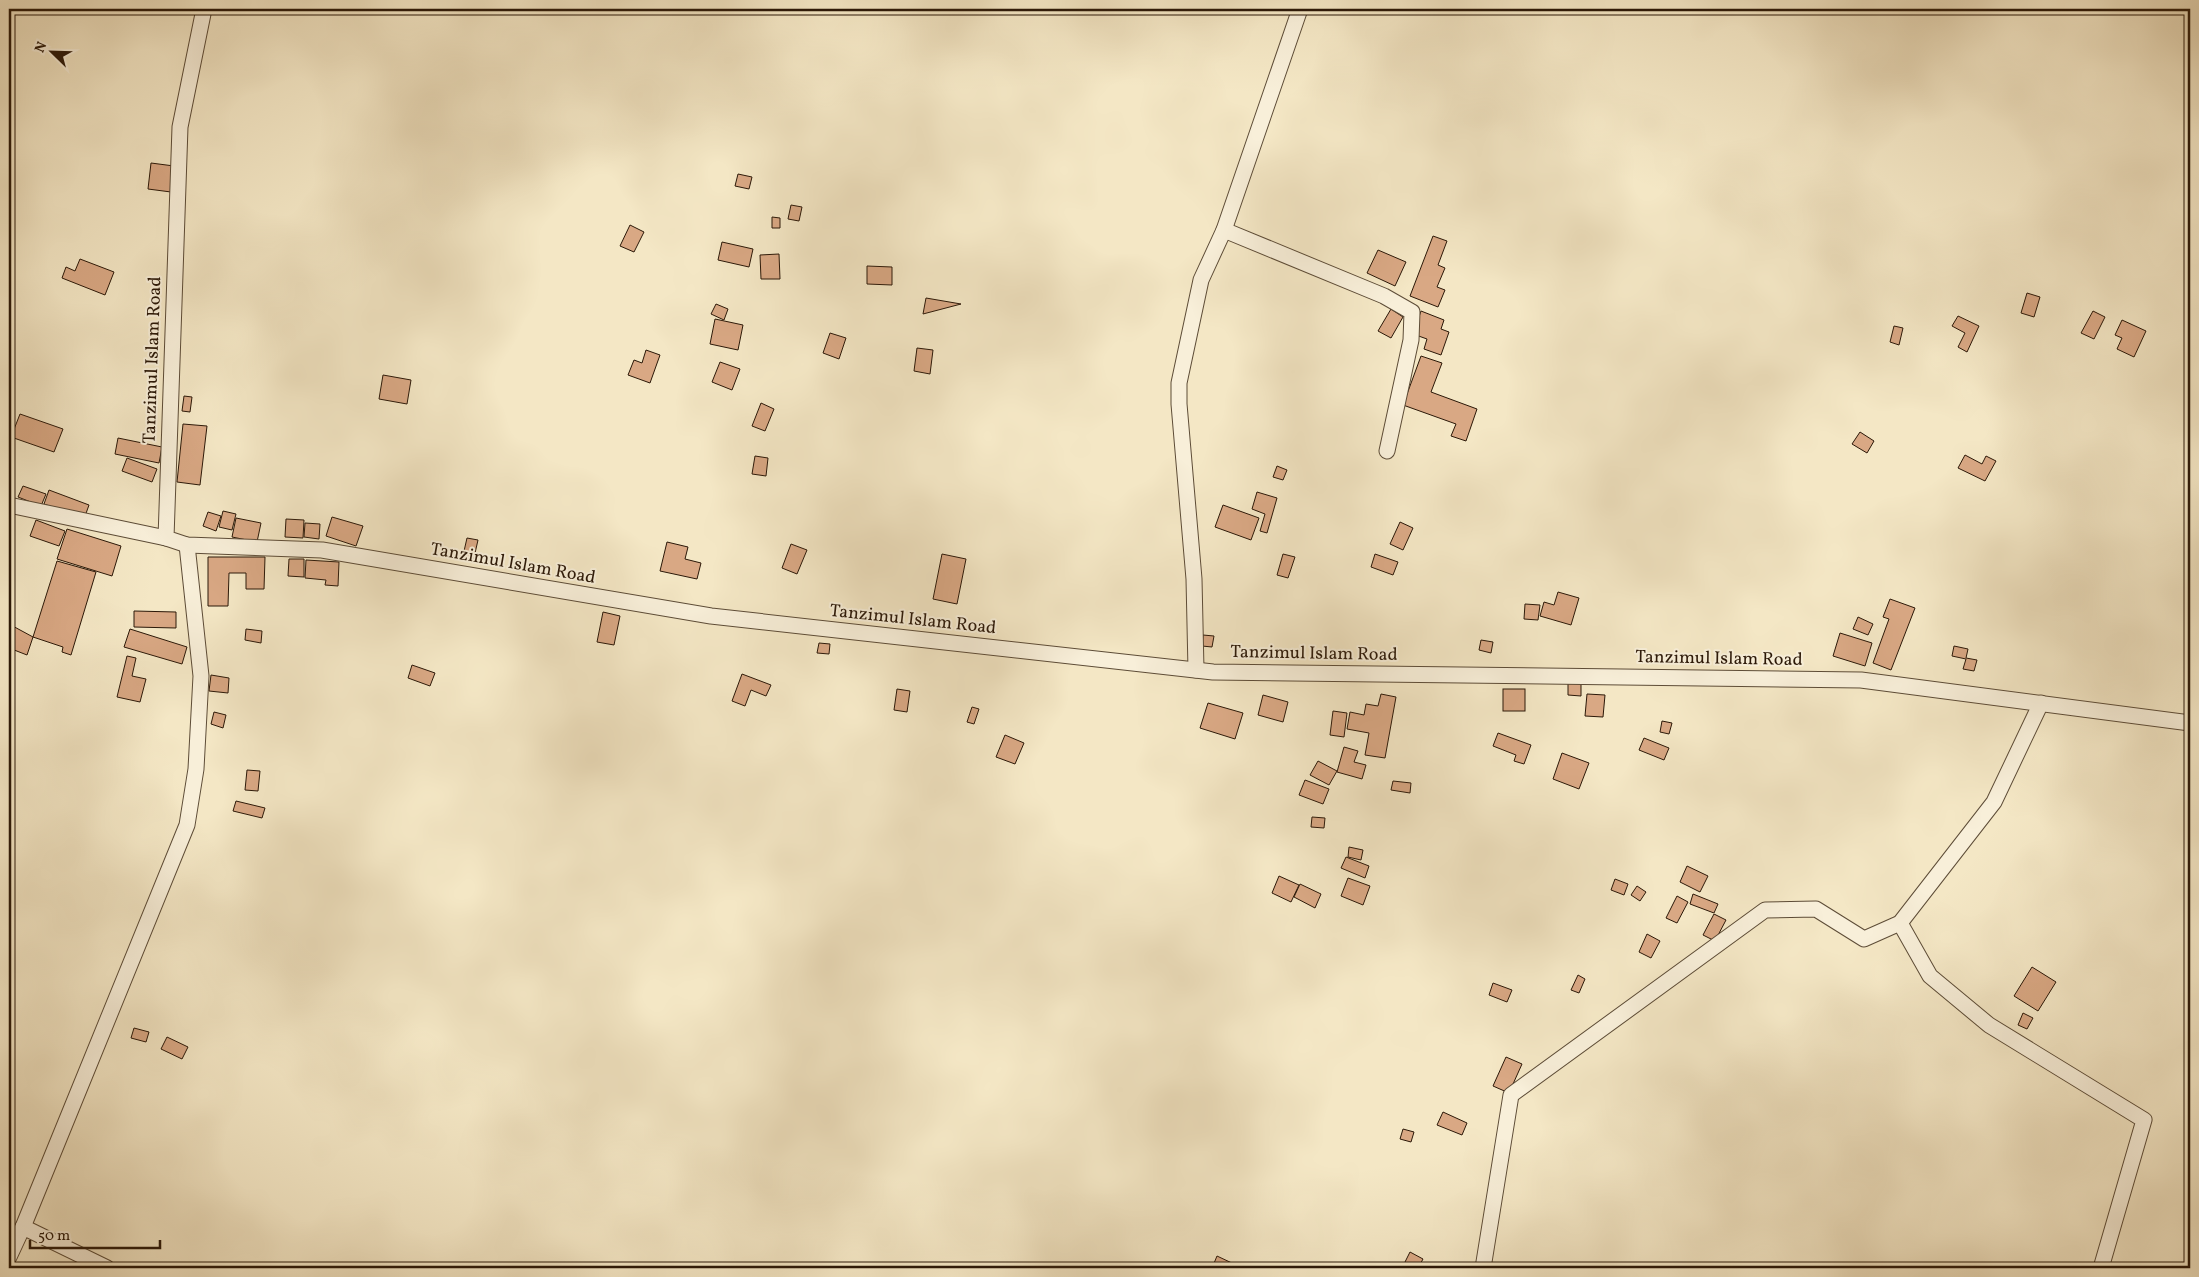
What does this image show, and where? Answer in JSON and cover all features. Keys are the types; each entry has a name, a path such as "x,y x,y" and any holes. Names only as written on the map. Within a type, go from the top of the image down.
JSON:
{"street":[{"name":"Tanzimul Islam Road","path":"204,9 180,126 166,538 187,545 322,550 711,616 1213,672 1861,680 2190,723"},
{"path":"1196,670 1194,579 1179,404 1179,382 1201,280 1224,230 1300,9"},
{"path":"1224,230 1384,296 1412,312 1411,340 1386,451"},
{"path":"9,505 166,538"},
{"path":"9,1257 23,1227 187,825 196,769 201,676 187,545"},
{"path":"1482,1268 1511,1095 1765,910 1816,909 1864,940 1900,923 1994,802 2041,703"},
{"path":"1900,923 1930,976 1989,1025 2144,1120 2101,1268"},
{"path":"23,1227 107,1268"}],"building":[{"path":"151,163 174,166 171,192 148,189"},
{"path":"738,174 752,177 749,189 735,186"},
{"path":"791,205 802,207 799,221 788,219"},
{"path":"772,217 780,218 780,228 772,228"},
{"path":"630,225 644,232 634,252 620,246"},
{"path":"1433,236 1447,241 1438,265 1445,268 1437,287 1445,290 1438,307 1410,296"},
{"path":"722,242 753,249 749,267 718,260"},
{"path":"1378,250 1406,262 1395,286 1367,273"},
{"path":"779,254 780,279 761,279 760,255"},
{"path":"80,259 114,272 105,295 62,278 66,267 75,271"},
{"path":"867,266 892,267 892,285 867,284"},
{"path":"2027,293 2040,297 2034,317 2021,313"},
{"path":"926,298 961,304 923,314"},
{"path":"716,304 728,309 724,320 711,314"},
{"path":"1391,309 1403,317 1391,338 1378,331"},
{"path":"1421,311 1444,320 1441,329 1449,332 1441,355 1424,349 1427,339 1413,334"},
{"path":"2093,311 2105,317 2094,339 2081,333"},
{"path":"1958,316 1979,326 1967,352 1958,347 1965,333 1952,326"},
{"path":"715,319 743,325 738,350 710,344"},
{"path":"2122,320 2146,331 2134,357 2117,349 2122,338 2115,335"},
{"path":"1894,326 1903,328 1899,345 1890,342"},
{"path":"830,333 846,338 839,359 823,353"},
{"path":"917,348 933,350 930,374 914,371"},
{"path":"646,350 660,355 650,383 628,375 634,360 642,363"},
{"path":"1421,356 1442,363 1431,392 1477,409 1466,441 1451,436 1456,424 1403,405"},
{"path":"720,362 740,369 732,390 712,382"},
{"path":"383,375 411,380 407,404 379,399"},
{"path":"184,396 192,397 190,412 182,411"},
{"path":"761,403 774,409 765,431 752,426"},
{"path":"20,414 63,429 54,452 11,437"},
{"path":"183,424 207,426 200,485 177,482"},
{"path":"1860,432 1874,441 1867,453 1852,444"},
{"path":"118,438 162,447 159,463 115,454"},
{"path":"1965,455 1982,464 1986,456 1996,461 1985,481 1958,468"},
{"path":"755,456 768,458 766,476 752,474"},
{"path":"127,458 157,469 152,482 122,471"},
{"path":"1277,466 1287,470 1283,480 1273,477"},
{"path":"23,486 46,494 41,506 18,497"},
{"path":"49,490 89,505 84,519 44,504"},
{"path":"1257,492 1277,498 1267,533 1260,531 1265,514 1252,509"},
{"path":"1223,505 1259,518 1251,540 1215,527"},
{"path":"223,511 236,514 232,530 219,527"},
{"path":"208,512 221,516 216,531 203,526"},
{"path":"332,517 363,526 356,546 326,536"},
{"path":"236,518 261,523 257,542 232,537"},
{"path":"286,519 304,520 303,538 285,537"},
{"path":"36,520 65,531 59,546 30,536"},
{"path":"1400,522 1413,528 1403,550 1390,544"},
{"path":"305,523 320,524 319,539 304,537"},
{"path":"67,529 121,546 112,576 57,559"},
{"path":"467,538 478,540 473,562 462,560"},
{"path":"667,542 688,547 685,559 701,563 697,579 660,571"},
{"path":"791,544 807,550 797,574 782,568"},
{"path":"942,554 966,559 957,604 933,599"},
{"path":"1283,554 1295,557 1288,578 1277,575"},
{"path":"1375,554 1398,562 1393,575 1371,567"},
{"path":"208,557 265,557 264,589 246,589 246,573 229,573 228,606 208,606"},
{"path":"289,559 304,559 304,577 288,576"},
{"path":"306,560 339,562 338,586 325,585 326,580 305,578"},
{"path":"57,561 96,572 71,655 62,652 63,647 33,637"},
{"path":"1558,592 1579,598 1571,625 1540,616 1544,602 1554,605"},
{"path":"1890,599 1915,608 1891,670 1873,663 1889,619 1883,617"},
{"path":"1525,604 1540,605 1538,620 1524,619"},
{"path":"134,611 176,612 176,628 134,627"},
{"path":"603,612 620,616 614,645 597,642"},
{"path":"1858,617 1873,624 1868,635 1853,629"},
{"path":"9,624 33,637 27,655 9,648"},
{"path":"130,629 187,647 182,664 124,647"},
{"path":"246,629 262,631 261,643 245,640"},
{"path":"1840,633 1872,643 1865,666 1833,656"},
{"path":"1203,635 1214,636 1212,647 1202,646"},
{"path":"1481,640 1493,642 1491,653 1479,650"},
{"path":"819,643 830,644 829,654 817,653"},
{"path":"1954,646 1968,649 1966,658 1977,660 1974,671 1963,669 1966,659 1952,656"},
{"path":"127,656 136,658 132,676 146,679 140,702 117,697"},
{"path":"412,665 435,673 430,686 408,678"},
{"path":"742,674 771,685 766,696 751,690 745,706 732,701"},
{"path":"211,675 229,678 228,693 209,691"},
{"path":"1568,683 1581,683 1581,696 1568,695"},
{"path":"897,689 910,691 907,712 894,710"},
{"path":"1503,689 1525,689 1525,711 1503,711"},
{"path":"1381,694 1396,697 1385,758 1365,755 1369,733 1347,729 1350,712 1364,715 1366,704 1378,706"},
{"path":"1587,694 1605,695 1603,717 1585,716"},
{"path":"1263,695 1288,702 1283,722 1258,715"},
{"path":"1208,703 1243,713 1235,739 1200,728"},
{"path":"972,707 979,709 974,724 967,722"},
{"path":"1333,711 1347,713 1344,737 1330,735"},
{"path":"214,712 226,715 223,728 211,724"},
{"path":"1662,721 1672,723 1669,734 1660,732"},
{"path":"1498,733 1531,745 1524,764 1514,761 1516,755 1493,746"},
{"path":"1005,735 1024,743 1015,764 996,757"},
{"path":"1644,738 1669,748 1664,760 1639,750"},
{"path":"1344,747 1358,751 1354,762 1366,765 1362,779 1337,772"},
{"path":"1562,753 1589,763 1579,789 1553,779"},
{"path":"1318,761 1337,771 1329,785 1310,775"},
{"path":"247,770 260,771 258,791 245,790"},
{"path":"1305,780 1329,789 1323,804 1299,795"},
{"path":"1393,781 1411,783 1410,793 1391,790"},
{"path":"236,801 265,808 262,818 233,811"},
{"path":"1312,817 1325,818 1324,828 1311,827"},
{"path":"1349,847 1363,850 1361,860 1348,857"},
{"path":"1346,857 1369,866 1365,878 1341,868"},
{"path":"1687,866 1708,876 1700,892 1680,882"},
{"path":"1279,876 1299,885 1291,902 1272,893"},
{"path":"1348,878 1370,886 1363,905 1341,896"},
{"path":"1615,879 1628,884 1624,895 1611,890"},
{"path":"1300,884 1321,894 1315,908 1294,897"},
{"path":"1637,886 1646,892 1640,901 1631,895"},
{"path":"1693,894 1718,904 1714,913 1690,904"},
{"path":"1677,896 1688,902 1677,923 1666,918"},
{"path":"1714,914 1726,920 1715,941 1703,935"},
{"path":"1647,934 1660,941 1651,958 1639,952"},
{"path":"2032,967 2056,982 2038,1011 2014,996"},
{"path":"1578,975 1585,979 1579,993 1571,990"},
{"path":"1493,983 1512,990 1507,1002 1489,995"},
{"path":"2023,1013 2033,1018 2027,1029 2018,1025"},
{"path":"134,1028 149,1032 146,1042 131,1038"},
{"path":"167,1037 188,1047 182,1059 161,1049"},
{"path":"1506,1057 1522,1064 1509,1093 1493,1086"},
{"path":"1443,1112 1467,1123 1462,1135 1437,1125"},
{"path":"1403,1129 1414,1132 1411,1142 1400,1139"},
{"path":"1410,1252 1423,1259 1418,1268 1404,1264"},
{"path":"1217,1256 1234,1264 1232,1268 1212,1268"}]}
